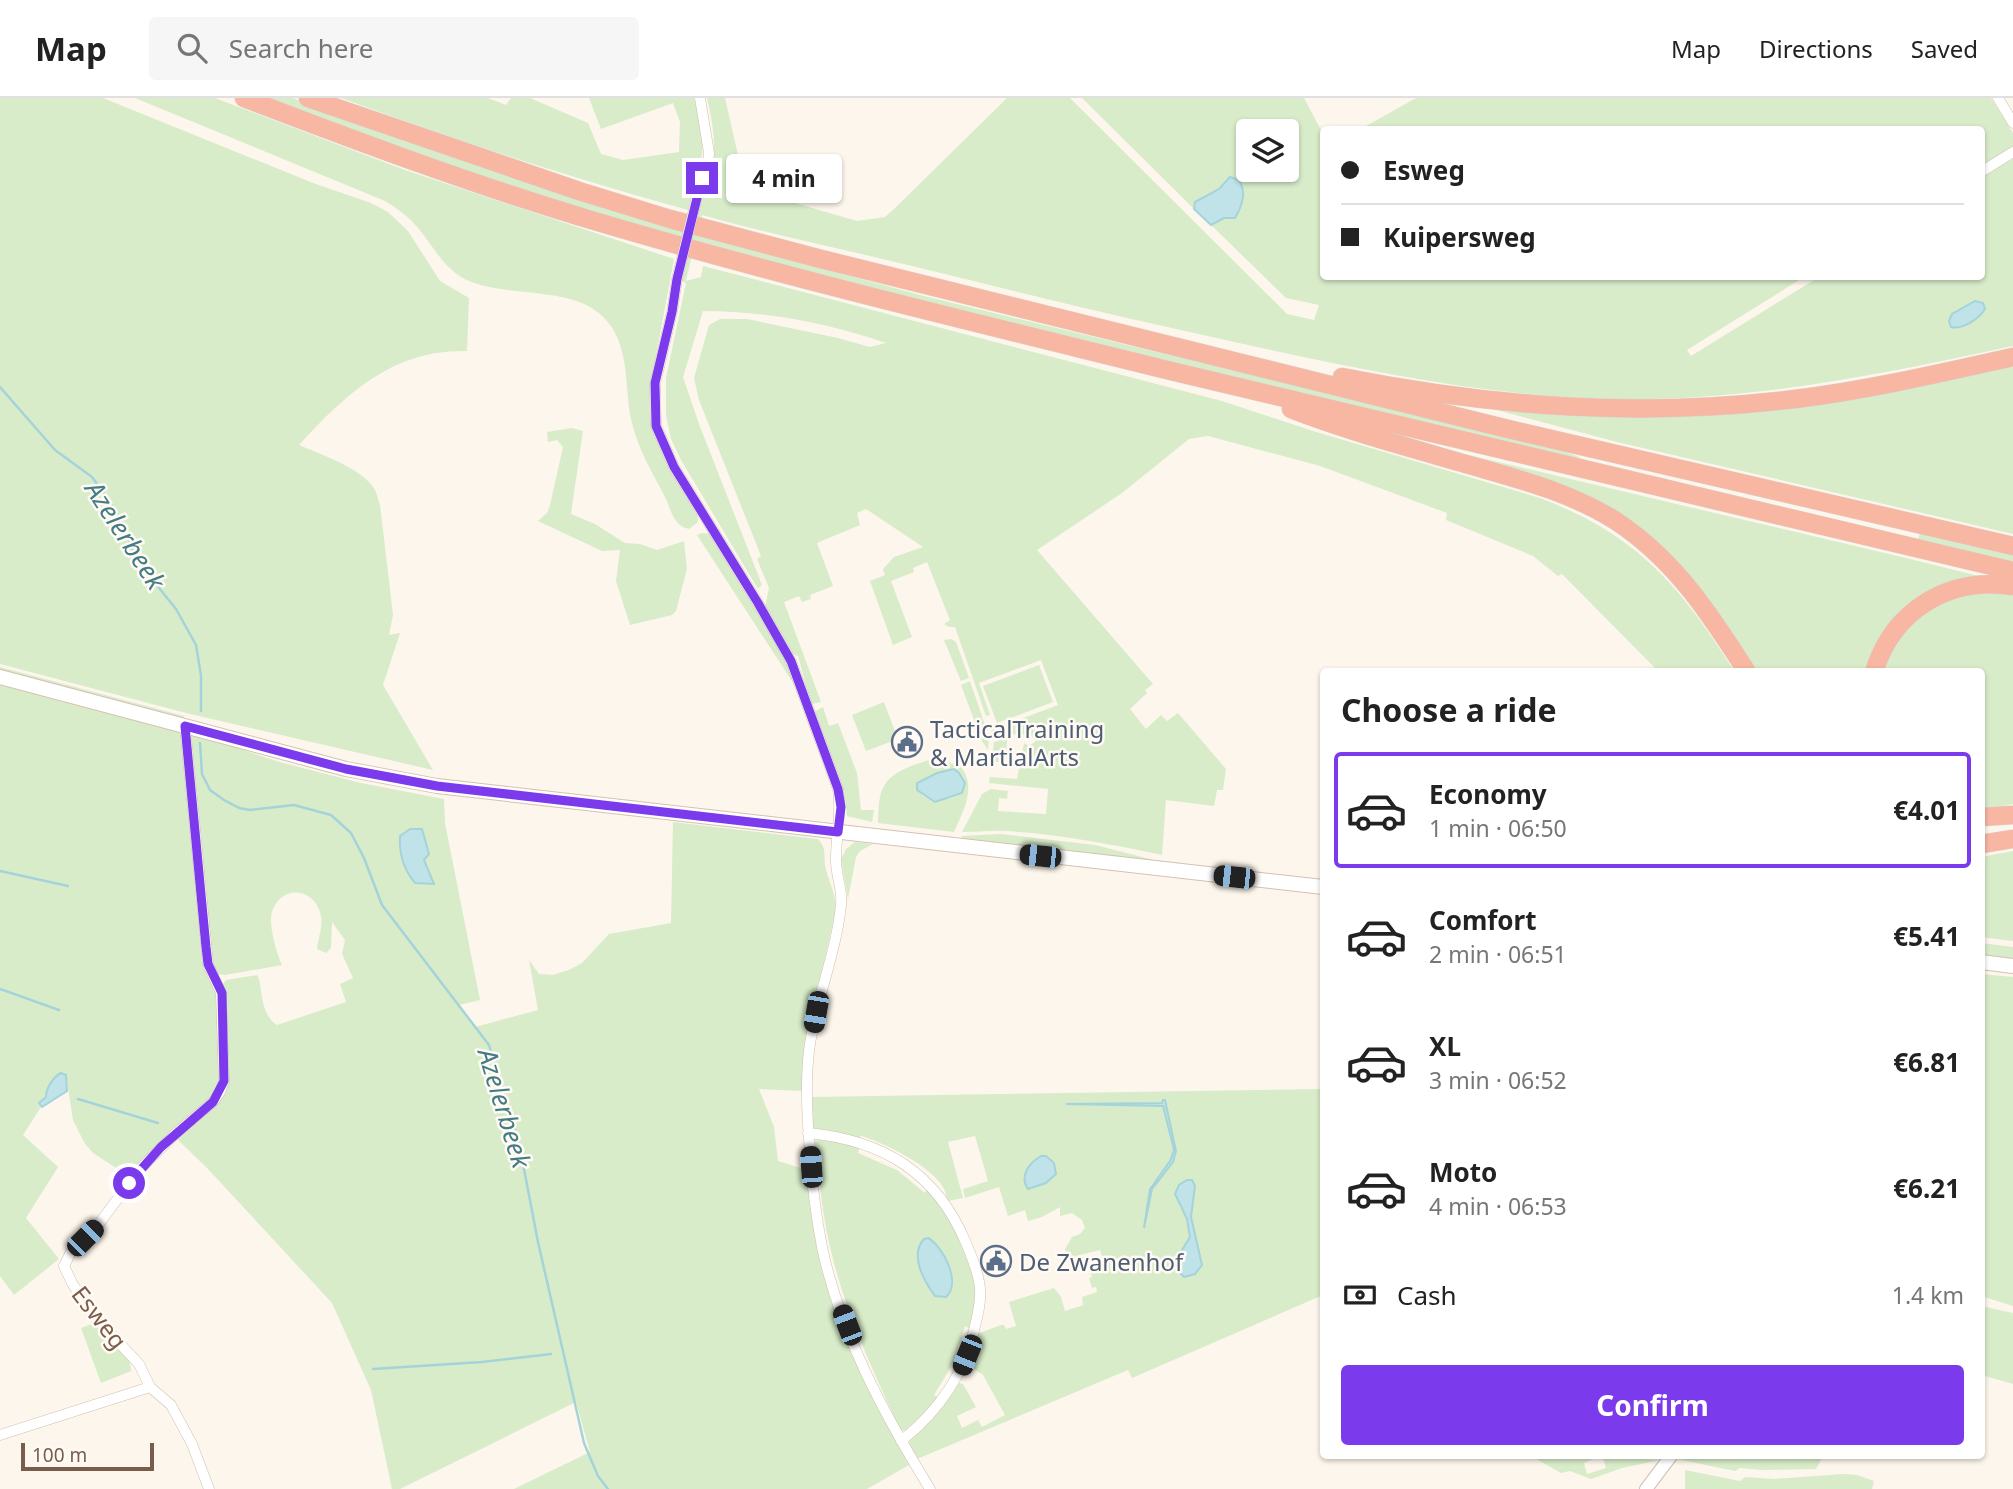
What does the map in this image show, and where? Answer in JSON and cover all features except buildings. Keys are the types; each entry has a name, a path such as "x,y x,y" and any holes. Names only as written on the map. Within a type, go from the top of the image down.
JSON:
{"highway":[{"path":"244,98 389,153 588,219 915,307 2013,572"},
{"path":"308,98 489,161 670,219 817,258 1495,426 2013,546"},
{"path":"1262,368 1296,367 1413,391 1509,404 1636,409 1795,399 1902,381 2013,357"},
{"path":"1222,383 1336,426 1535,484 1604,514 1638,538 1675,572 1704,605 1744,668"},
{"path":"1875,668 1882,650 1895,630 1924,602 1945,591 1963,586 1982,583 2013,586"},
{"path":"1985,817 2013,815"},
{"path":"1985,843 2013,839"}],"main road":[{"path":"0,677 385,778 1320,887"},
{"path":"1985,962 2013,965"}],"street":[{"path":"699,98 709,153 708,164 698,193 677,279 655,383 656,426 674,467 791,661 838,789 841,807 835,858 841,891 841,909 809,1049 807,1091 808,1133 818,1220 832,1285 864,1367 901,1441 930,1489"},
{"path":"1998,98 2013,122"},
{"path":"1985,170 2013,152"},
{"name":"Esweg","path":"185,726 208,964 222,993 224,1081 213,1102 176,1133 140,1169 97,1225 72,1250 64,1266 92,1314 139,1364 150,1387 172,1405 192,1444 209,1489"},
{"path":"808,1133 825,1134 872,1147 903,1161 919,1174 935,1189 961,1229 976,1272 980,1290 978,1313 971,1345 960,1372 937,1408 901,1441"},
{"path":"0,1435 150,1387"},
{"path":"1646,1489 1669,1459"}],"green space":[{"path":"0,98 103,98 313,183 371,203 388,212 408,231 440,281 469,298 467,351 440,352 394,366 353,392 299,445 352,469 369,482 376,492 380,505 393,615 389,635 400,633 383,685 433,770 186,713 0,664"},
{"path":"135,98 215,98 405,170 674,259 651,383 650,416 664,458 697,509 698,522 689,529 676,521 645,459 631,419 619,341 602,316 586,305 568,299 487,287 469,281 447,265 411,220 385,201"},
{"path":"260,98 293,98 682,230 700,193 707,195 713,171 712,122 707,98 725,98 738,155 754,156 738,170 731,188 857,221 885,217 1007,98 1070,98 1287,314 1314,320 1319,305 1286,298 1211,225 1224,217 1230,220 1224,182 1199,200 1194,209 1082,98 1304,98 1320,128 1320,280 1799,280 1687,350 1691,356 1814,280 1985,280 1985,174 2013,157 2013,346 1812,384 1660,399 1608,399 1498,391 1388,374 1071,305 702,215 698,235 924,296 1555,448 1582,458 1552,455 853,286 695,242 686,281 701,277 703,266 1222,401 1313,431 1540,498 1604,529 1654,567 1696,614 1732,668 1655,668 1562,574 1558,576 1533,556 1446,520 1447,513 1320,466 1208,436 1189,439 1122,493 1037,550 1153,684 1130,709 1146,729 1161,715 1167,721 1178,713 1226,769 1223,790 1217,790 1214,806 1166,800 1162,855 1046,834 962,832 982,794 991,789 1008,791 1007,799 999,798 998,811 1046,814 1048,789 989,783 990,777 1017,779 1024,743 1029,746 1036,741 1028,731 1022,736 1008,733 1006,751 1001,751 999,762 991,762 994,742 998,741 991,730 1058,705 1041,660 979,683 990,715 986,716 955,627 944,624 950,620 927,562 913,568 914,572 891,581 912,637 893,645 870,581 885,575 883,569 894,557 923,547 866,509 857,513 860,525 817,543 833,586 810,595 811,599 802,602 799,596 784,602 821,702 811,704 798,656 792,654 765,607 769,588 757,559 761,556 699,400 694,378 709,325 720,319 747,319 870,347 886,343 796,320 749,313 703,311 683,377 762,585 758,589 671,439 666,416 666,378 686,283 680,280 689,241 524,192"},
{"path":"341,98 488,98 506,105 511,98 530,98 588,123 601,154 623,160 679,152 680,122 673,103 601,129 589,98 694,98 702,129 700,167 688,210 513,158"},
{"path":"1416,98 1991,98 2013,133 2013,148 1985,166 1985,126 1366,126"},
{"path":"2013,361 2013,534 1617,442 1470,403 1654,414"},
{"path":"572,428 583,431 571,514 595,524 625,543 640,544 657,550 684,541 687,569 676,611 672,615 630,625 616,581 620,550 602,551 538,521 547,513 550,505 563,447 557,440 548,442 547,432"},
{"path":"1426,445 1983,577 1941,589 1872,668 1749,668 1650,541"},
{"path":"1921,530 2013,553 2013,565 1917,542"},
{"path":"711,534 786,658 799,692 697,535"},
{"path":"1970,592 2013,593 2013,804 1985,808 1985,668 1884,668 1896,644 1909,627 1937,605"},
{"path":"951,639 956,642 969,678 961,681 944,640"},
{"path":"1039,665 1053,702 997,723 983,686"},
{"path":"0,667 184,716 184,721 0,673"},
{"path":"970,681 989,737 988,750 961,685"},
{"path":"0,682 174,728 181,733 200,913 218,990 222,1079 212,1098 132,1174 116,1168 93,1153 85,1144 73,1120 66,1075 54,1079 39,1105 41,1107 23,1135 58,1167 26,1218 59,1259 14,1295 0,1276"},
{"path":"884,702 898,739 866,751 852,715"},
{"path":"823,707 829,726 838,723 857,773 861,810 874,810 872,822 847,816 845,800 814,712"},
{"path":"196,734 276,761 361,783 444,799 445,823 480,1000 459,1005 475,1027 538,1010 529,960 539,974 553,975 582,963 609,934 671,923 673,822 818,839 821,842 836,909 805,1047 803,1091 759,1089 774,1127 778,1161 807,1170 854,1356 869,1391 909,1465 867,1489 514,1489 590,1452 576,1402 400,1489 392,1489 371,1390 332,1303 176,1138 216,1101 226,1033 223,984 226,980 257,975 268,1016 277,1025 346,1002 340,984 353,978 342,954 345,940 332,922 331,948 326,953 317,949 321,928 318,907 312,899 298,893 283,896 272,912 272,932 282,965 225,975 216,974 210,965 190,738"},
{"path":"939,759 961,767 968,783 967,800 954,832 878,823 879,802 887,781 911,766","holes":["963,778 965,783 957,796 939,800 923,796 916,785"]},
{"path":"1000,834 1095,845 1154,860 1182,863 1178,866 964,841 961,836"},
{"path":"855,842 873,844 860,851 856,857 848,899 841,859 846,849"},
{"path":"2013,851 2013,941 1985,938 1985,856"},
{"path":"1985,944 2013,947 2013,960 1985,956"},
{"path":"1985,974 2013,977 2013,1306 1985,1297"},
{"path":"1320,1089 1320,1296 1132,1378 1128,1370 917,1459 909,1443 911,1437 958,1383 963,1384 976,1407 957,1416 962,1428 978,1420 982,1427 1005,1415 983,1375 968,1362 977,1334 1001,1325 1006,1329 1016,1326 1009,1302 1054,1288 1061,1297 1065,1311 1083,1305 1082,1297 1097,1292 1096,1287 1092,1288 1089,1278 1092,1277 1090,1270 1095,1268 1093,1262 1103,1259 1100,1250 1068,1258 1065,1249 1072,1237 1085,1228 1082,1220 1072,1213 1060,1216 1060,1207 1028,1221 1025,1210 1008,1216 999,1187 965,1198 963,1189 988,1181 975,1136 948,1142 963,1198 948,1201 940,1182 920,1165 895,1150 861,1136 858,1140 812,1127 812,1097","holes":["1165,1100 1176,1151 1175,1158 1152,1189 1145,1226 1151,1185 1170,1161 1174,1150 1163,1106 1067,1104 1162,1103","1194,1186 1191,1217 1199,1249 1198,1272 1189,1276 1178,1255 1190,1237 1187,1219 1179,1206"]},
{"path":"820,1138 860,1146 858,1153 897,1170 925,1193 928,1186 952,1219 975,1279 977,1304 972,1330 965,1326 954,1362 934,1395 941,1399 908,1431 900,1430 846,1303 824,1216 815,1142","holes":["928,1238 938,1246 947,1263 935,1296 925,1281 918,1253"]},
{"path":"1985,1307 2013,1313 2013,1384 1985,1376"},
{"path":"97,1322 124,1351 131,1371 101,1383 81,1328"},
{"path":"1536,1459 1594,1459 1584,1463 1587,1474 1606,1468 1603,1459 1660,1460 1622,1468 1591,1479 1570,1471 1561,1473"},
{"path":"1677,1459 1821,1459 1816,1469 1740,1468 1735,1471"},
{"path":"1685,1470 1740,1481 1745,1477 1774,1479 1843,1474 1857,1475 1874,1481 1872,1489 1685,1489"}],"water":[{"path":"1230,177 1236,179 1241,185 1243,199 1235,218 1224,218 1211,225 1194,209 1195,202 1219,189"},
{"path":"1975,301 1983,303 1985,309 1982,313 1965,325 1951,327 1949,321 1952,314"},
{"path":"954,769 965,783 962,793 935,802 917,790 917,783 937,773"},
{"path":"410,829 422,829 429,854 424,860 434,884 415,883 405,867 400,836"},
{"path":"61,1073 66,1075 67,1091 42,1107 39,1103 46,1097 53,1080"},
{"path":"1163,1100 1176,1151 1173,1162 1152,1189 1144,1228 1150,1189 1170,1161 1174,1150 1163,1106 1066,1104 1162,1103"},
{"path":"1046,1156 1054,1163 1056,1174 1046,1183 1028,1189 1025,1175 1033,1162"},
{"path":"1192,1180 1195,1186 1191,1217 1202,1265 1195,1274 1184,1277 1180,1273 1177,1258 1190,1237 1187,1219 1175,1194 1179,1185"},
{"path":"928,1238 934,1242 949,1265 952,1283 946,1297 935,1296 920,1268 918,1253 924,1239"}],"waterway":[{"name":"Azelerbeek","path":"0,387 55,450 92,477 108,499 122,523 138,562 176,609 196,645 201,676 201,711"},
{"name":"Azelerbeek","path":"200,743 202,774 210,790 224,800 250,810 294,805 331,815 351,833 382,905 489,1045 519,1143 538,1242 584,1443 598,1476 608,1489"},
{"path":"0,871 68,886"},
{"path":"0,989 59,1010"},
{"path":"78,1099 158,1123"},
{"path":"373,1369 482,1362 551,1354"}],"place":[{"name":"TacticalTraining & MartialArts","path":"907,742"},
{"name":"De Zwanenhof","path":"996,1261"}],"route":[{"path":"129,1183 161,1147 213,1102 224,1081 222,993 208,964 185,726 385,778 838,832 841,807 838,789 791,661 674,467 656,426 655,383 702,178"}]}
